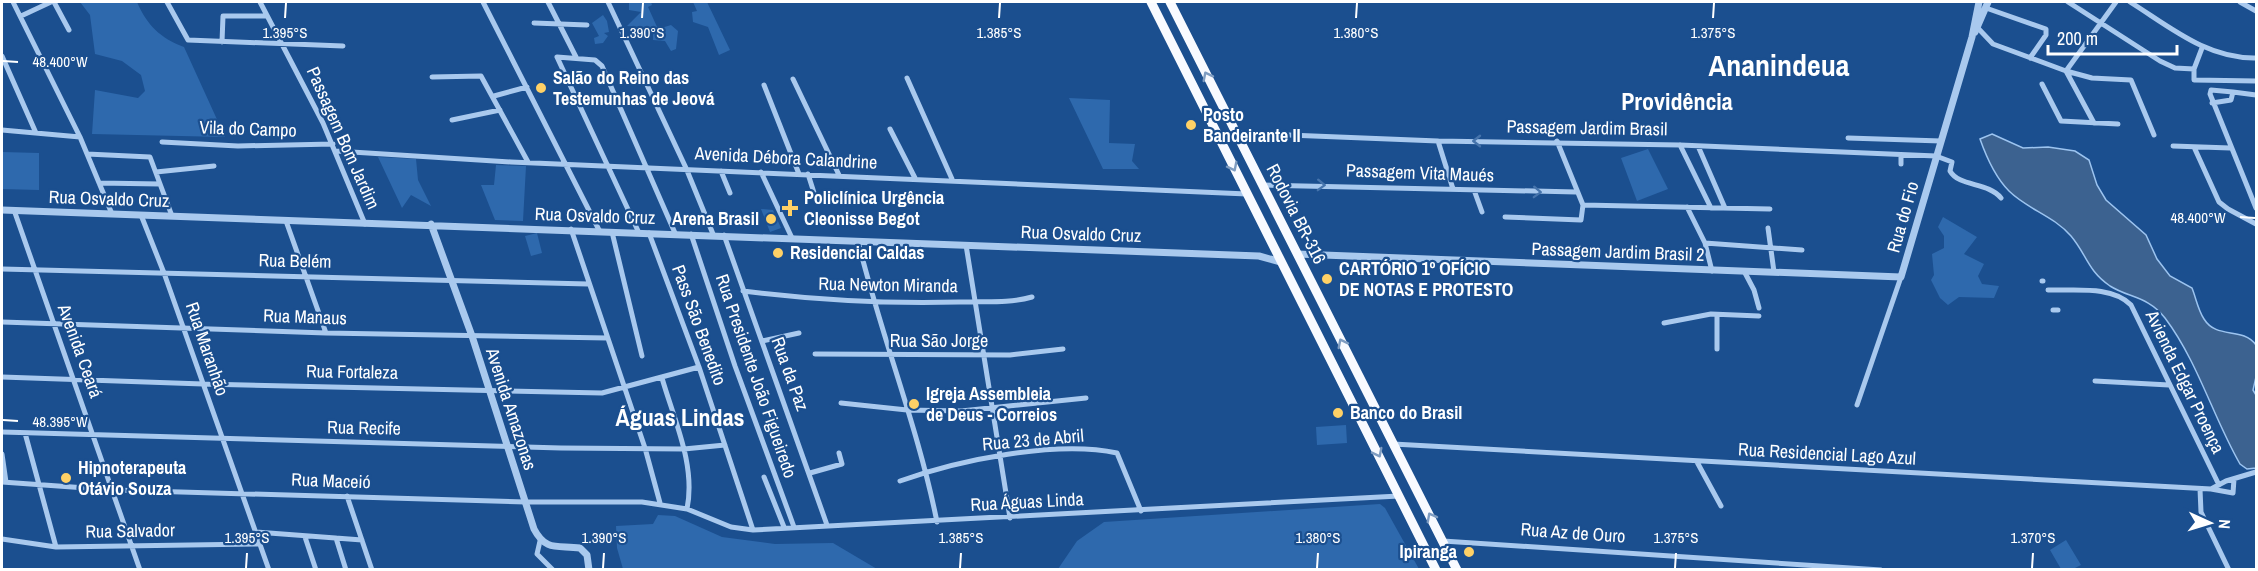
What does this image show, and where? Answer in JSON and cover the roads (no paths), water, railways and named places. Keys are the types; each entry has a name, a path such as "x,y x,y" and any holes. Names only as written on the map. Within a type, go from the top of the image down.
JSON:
{"highway":[{"name":"Rodovia BR-316","path":"1151,2 1436,570"},
{"name":"Rodovia BR-316","path":"1170,2 1457,570"},
{"path":"1356,408 1368,408 1371,401"},
{"path":"1366,429 1375,424 1384,428"}],"street":[{"path":"14,2 80,137 112,214"},
{"path":"21,16 52,2 69,30"},
{"path":"167,2 185,37 191,40 343,46"},
{"name":"Passagem Bom Jardim","path":"260,2 333,144 365,224"},
{"path":"483,2 599,230"},
{"path":"548,2 576,57"},
{"path":"608,2 686,168 713,234"},
{"name":"Rua do Fio","path":"1976,26 1979,2"},
{"path":"2068,2 2160,61 2175,68 2194,69"},
{"path":"2066,71 2116,2"},
{"path":"2130,2 2202,48 2237,58 2256,58"},
{"path":"2240,2 2256,11"},
{"path":"1987,5 2043,27 2047,32 2030,57"},
{"name":"Rua do Fio","path":"1857,405 1901,277 1972,37 1987,5"},
{"path":"222,42 222,19 225,16 267,16"},
{"path":"534,23 587,26"},
{"path":"1976,26 1993,45 2066,71 2092,78 2131,80 2154,135"},
{"path":"2202,48 2194,69 2194,80 2256,81"},
{"path":"2,56 36,133"},
{"path":"639,232 557,57 596,60 602,66 675,233"},
{"path":"2066,71 2094,123"},
{"path":"432,77 479,75 488,83 528,162"},
{"path":"907,78 952,179"},
{"path":"793,79 839,175"},
{"path":"2042,84 2061,121 2118,124"},
{"path":"764,85 799,174"},
{"path":"494,96 527,87"},
{"path":"2256,95 2211,90 2212,103 2256,208"},
{"path":"2212,103 2231,100 2233,92"},
{"path":"452,120 500,110"},
{"path":"890,129 915,178"},
{"path":"2,130 80,137"},
{"name":"Passagem Jardim Brasil","path":"1237,133 1438,141 1557,141 1680,145 1936,156"},
{"path":"1848,138 1941,141"},
{"path":"1438,141 1453,189"},
{"path":"1505,217 1569,221 1578,221 1582,218 1582,205 1573,193 1557,141"},
{"name":"Vila do Campo","path":"162,142 247,146 333,144"},
{"path":"1680,145 1711,207"},
{"path":"1698,146 1725,208"},
{"path":"2174,146 2230,148"},
{"path":"2194,147 2219,202 2256,224"},
{"name":"Avenida Débora Calandrine","path":"336,151 528,162 952,179 1247,194"},
{"path":"87,154 150,157 172,216"},
{"path":"1901,155 1901,164"},
{"path":"1936,156 1952,162 1950,171 1955,177 1986,186 2001,198"},
{"path":"156,172 214,166"},
{"path":"721,171 730,193"},
{"path":"761,172 792,238"},
{"path":"808,174 815,196"},
{"path":"99,183 160,184"},
{"path":"1235,193 1242,185"},
{"name":"Passagem Vita Maués","path":"1263,185 1573,193"},
{"path":"1474,190 1482,212"},
{"path":"1582,205 1770,209"},
{"path":"1687,207 1705,243 1712,271"},
{"name":"Rua Osvaldo Cruz","path":"2,210 713,234 1259,256 1281,262"},
{"name":"Avenida Ceará","path":"14,210 114,490 140,570"},
{"name":"Rua Maranhão","path":"141,215 164,273 269,570"},
{"path":"286,221 326,333"},
{"name":"Avenida Amazonas","path":"431,224 472,336 488,391 540,541"},
{"path":"1768,228 1774,272"},
{"path":"571,230 645,448 660,503"},
{"path":"612,232 642,356"},
{"name":"Pass São Benedito","path":"649,233 699,367 753,530"},
{"name":"Rua Presidente João Figueiredo","path":"691,234 735,366 794,527"},
{"name":"Rua da Paz","path":"724,235 827,525"},
{"path":"858,241 889,356 927,471 937,522"},
{"path":"1259,256 1267,252 1271,242"},
{"path":"1705,243 1802,250"},
{"path":"966,245 1002,456 1010,518"},
{"name":"Passagem Jardim Brasil 2","path":"1297,254 1901,277"},
{"name":"Rua Belém","path":"2,269 588,284"},
{"path":"1744,271 1754,290 1758,308"},
{"name":"Avienda Edgar Proença","path":"2048,290 2111,293 2125,299 2131,305 2154,358 2219,484"},
{"name":"Rua Newton Miranda","path":"743,291 823,300 873,302 974,302 1021,300 1032,297"},
{"path":"1664,323 1717,315 1759,316"},
{"path":"1717,315 1717,349"},
{"name":"Rua Manaus","path":"2,322 326,333 607,338"},
{"path":"762,341 799,333"},
{"name":"Rua São Jorge","path":"815,354 984,356 1063,349"},
{"name":"Rua Fortaleza","path":"2,376 203,384 602,393 625,389 699,367"},
{"path":"662,378 684,449 690,487 687,509"},
{"path":"2095,381 2169,385"},
{"path":"841,403 907,410 994,409 1086,398"},
{"name":"Rua Recife","path":"2,432 507,446 684,449 725,445"},
{"path":"25,432 56,546"},
{"name":"Rua Residencial Lago Azul","path":"1393,444 2211,489 2233,493 2234,479"},
{"name":"Rua 23 de Abril","path":"900,481 927,471 1002,456 1064,450 1101,450 1117,453 1141,511"},
{"path":"810,472 842,464 839,453"},
{"path":"2,454 4,482"},
{"path":"1697,462 1721,506"},
{"path":"2211,489 2219,484 2256,472"},
{"path":"764,477 784,527"},
{"name":"Rua Maceió","path":"4,482 114,490 526,502 660,503"},
{"path":"2200,489 2201,513 2229,570"},
{"path":"347,496 372,570"},
{"name":"Rua Águas Linda","path":"660,503 687,509 731,527 753,530 1400,496"},
{"path":"256,532 362,540"},
{"path":"305,537 316,570"},
{"path":"336,538 346,570"},
{"name":"Rua Salvador","path":"2,539 56,546 260,544"},
{"path":"554,570 537,554 540,541 548,546 580,548 587,555 589,570"},
{"name":"Rua Az de Ouro","path":"1443,541 1881,570"}],"place":[{"name":"Salão do Reino das Testemunhas de Jeová","path":"541,88"},
{"name":"Posto Bandeirante II","path":"1191,125"},
{"name":"Policlínica Urgência Cleonisse Begot","path":"790,208"},
{"name":"Arena Brasil","path":"771,219"},
{"name":"Residencial Caldas","path":"778,253"},
{"name":"CARTÓRIO 1º OFÍCIO DE NOTAS E PROTESTO","path":"1327,279"},
{"name":"Igreja Assembleia de Deus - Correios","path":"914,404"},
{"name":"Banco do Brasil","path":"1338,413"},
{"name":"Hipnoterapeuta Otávio Souza","path":"66,478"},
{"name":"Ipiranga","path":"1469,552"}],"district":[{"name":"Ananindeua","path":"1779,66"},
{"name":"Providência","path":"1677,102"},
{"name":"Águas Lindas","path":"680,418"}]}
